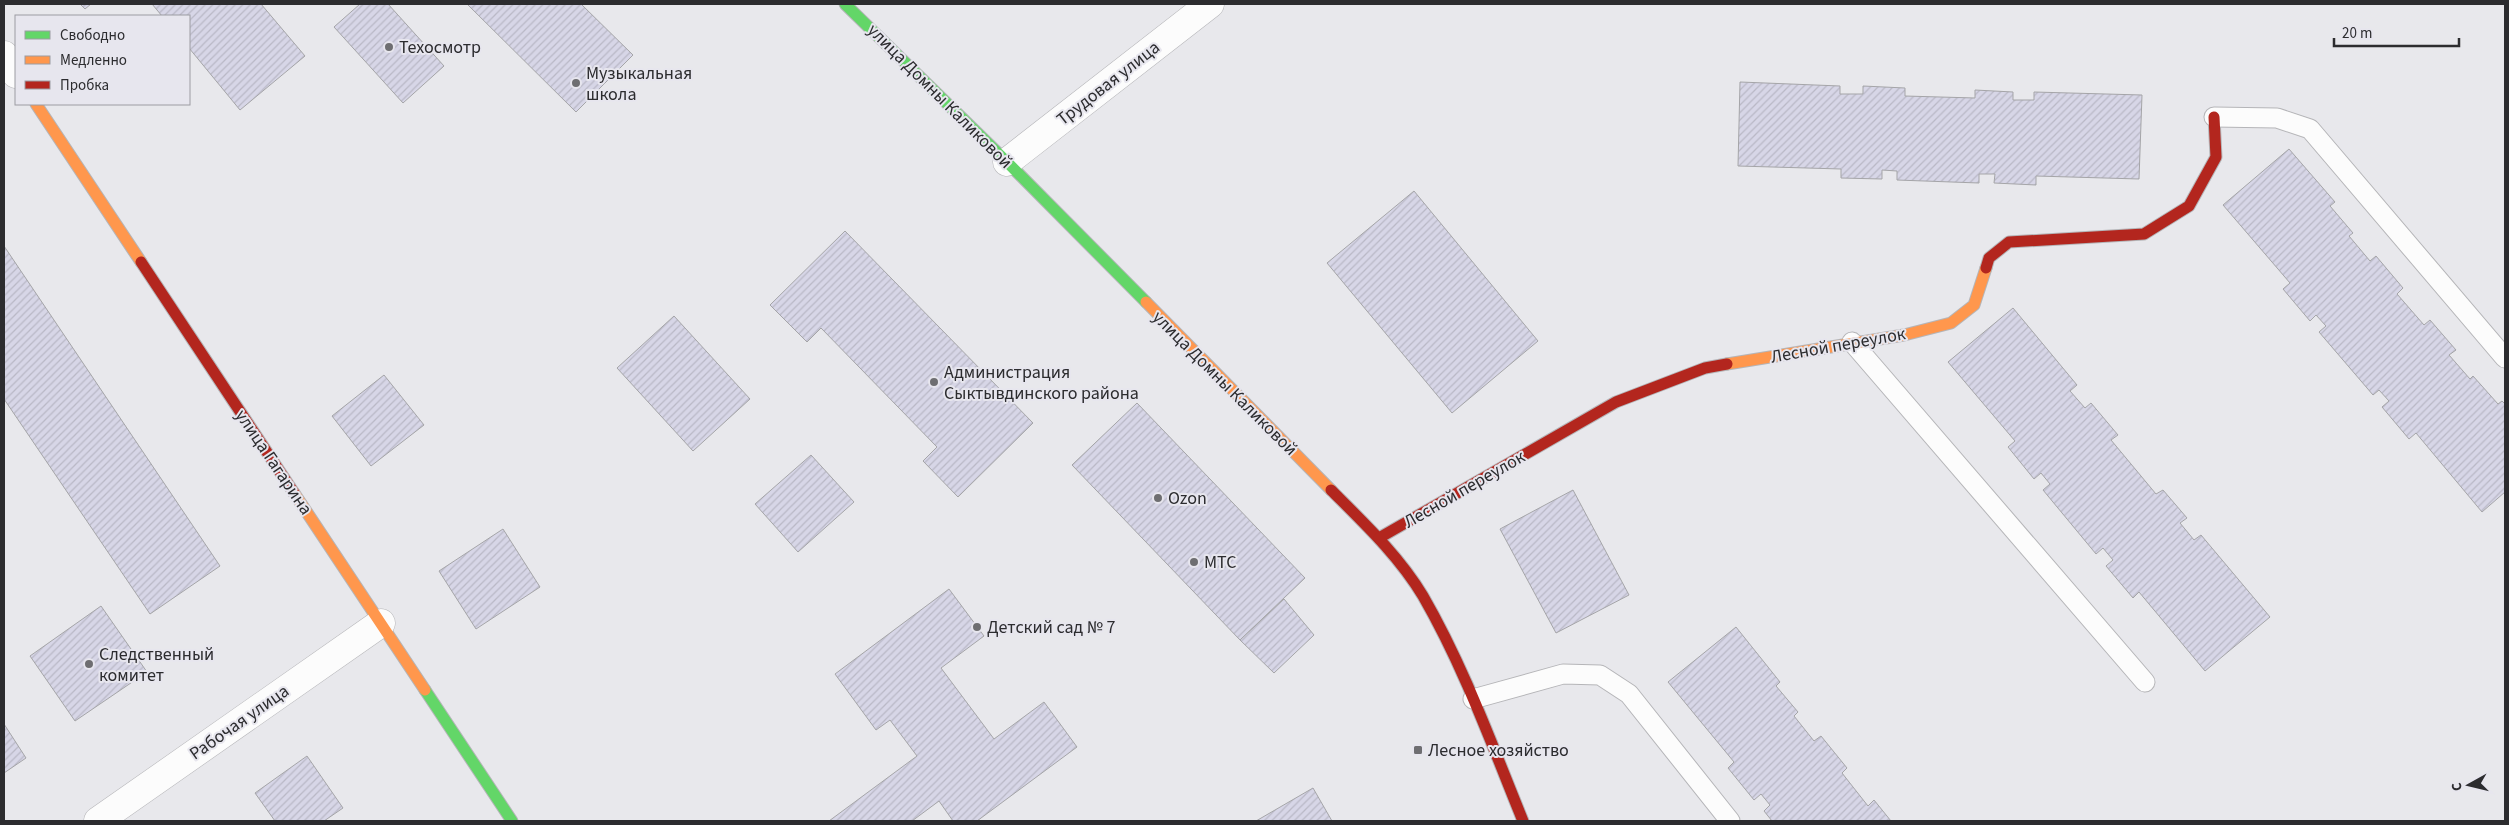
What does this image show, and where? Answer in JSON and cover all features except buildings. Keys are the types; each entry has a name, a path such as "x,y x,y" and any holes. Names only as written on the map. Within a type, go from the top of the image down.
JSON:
{"street":[{"name":"улица Домны Каликовой","path":"845,4 1007,162 1379,538 1422,595 1473,698 1522,821"},
{"name":"Трудовая улица","path":"1007,162 1210,4"},
{"path":"4,55 15,72"},
{"name":"улица Гагарина","path":"37,105 512,821"},
{"name":"Лесной переулок","path":"1379,538 1616,402 1705,368 1904,334 1951,322 1974,305 1989,258 2009,242 2144,234 2190,206 2216,156 2214,117"},
{"name":"Рабочая улица","path":"98,821 381,623"}],"lane":[{"path":"2214,117 2277,118 2310,129 2505,358"},
{"path":"1852,342 2145,682"},
{"path":"1473,698 1563,674 1600,675 1629,694 1730,821"}],"traffic: fast":[{"path":"845,4 1007,162 1146,302"},
{"path":"425,690 512,821"}],"traffic: slow":[{"path":"37,105 141,262"},
{"path":"1727,364 1904,335 1951,323 1974,305 1986,268"},
{"path":"1146,302 1331,490"},
{"path":"294,493 425,690"}],"traffic: jam":[{"path":"1986,268 1989,258 2009,242 2144,234 2189,206 2216,157 2214,117"},
{"path":"141,262 294,493"},
{"path":"1379,538 1616,402 1705,368 1727,364"},
{"path":"1331,490 1392,554 1414,581 1423,596 1452,650 1489,735 1523,821"}],"place":[{"name":"Техосмотр","path":"389,47"},
{"name":"Музыкальная школа","path":"576,83"},
{"name":"Администрация Сыктывдинского района","path":"934,382"},
{"name":"Ozon","path":"1158,498"},
{"name":"МТС","path":"1194,562"},
{"name":"Детский сад № 7","path":"977,627"},
{"name":"Следственный комитет","path":"89,664"},
{"name":"Лесное хозяйство","path":"1418,750"}]}
